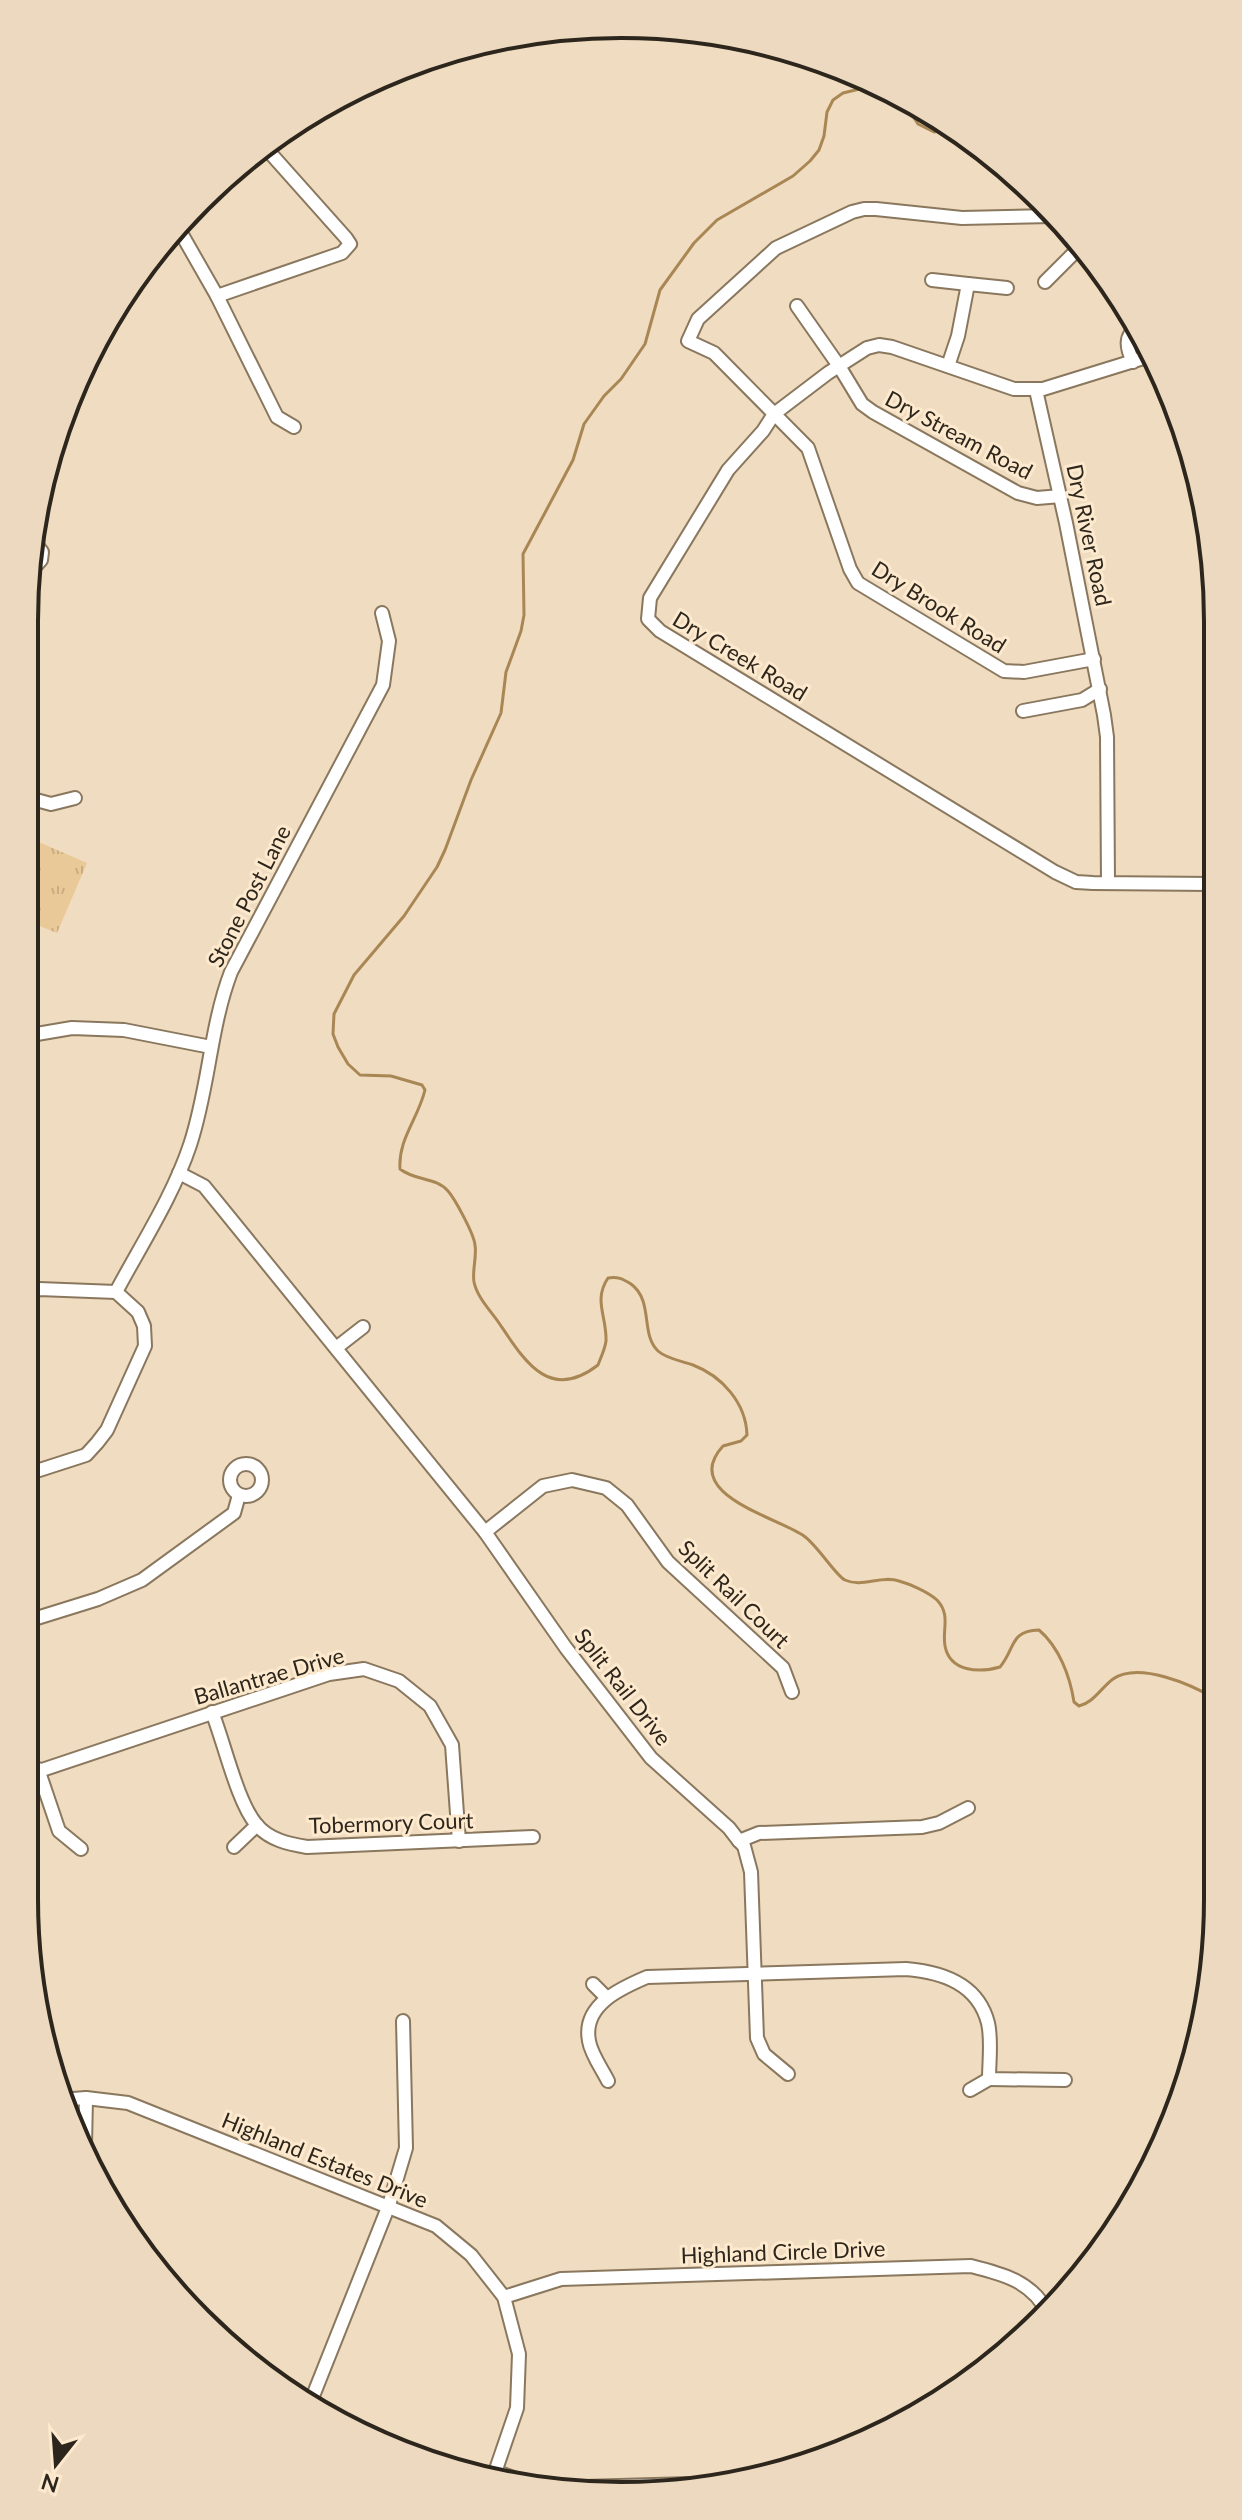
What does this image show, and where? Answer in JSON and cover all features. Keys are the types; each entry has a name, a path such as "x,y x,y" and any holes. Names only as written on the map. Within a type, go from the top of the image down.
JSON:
{"street":[{"path":"217,296 342,253 350,244 271,154"},
{"name":"Dry Brook Road","path":"1040,216 962,218 864,209 776,248 698,319 688,341 714,353 808,448 850,569 858,583 1004,671 1024,672 1094,659"},
{"path":"183,237 217,296 277,417 294,427"},
{"path":"1045,282 1073,254"},
{"path":"932,280 1007,288"},
{"path":"948,366 958,336 968,284"},
{"name":"Dry Stream Road","path":"797,306 862,404 873,412 1018,493 1037,498 1061,496"},
{"path":"1129,335 1127,344 1133,362"},
{"name":"Dry Creek Road","path":"1142,359 1036,390 1014,389 892,347 879,345 867,348 774,414 728,470 650,598 648,619 660,631 1055,872 1076,882 1204,884"},
{"name":"Dry River Road","path":"1036,390 1100,689 1107,737 1108,883"},
{"name":"Stone Post Lane","path":"116,1292 179,1173 191,1143 221,998 231,972 383,685 389,641 382,613"},
{"path":"1023,711 1082,700 1100,689"},
{"path":"38,800 51,804 75,798"},
{"path":"38,1034 72,1028 124,1030 211,1047"},
{"name":"Split Rail Drive","path":"179,1173 204,1186 485,1532 566,1648 651,1758 729,1828 739,1841 751,1872 757,2038 764,2054 788,2074"},
{"path":"38,1290 116,1292 138,1312 144,1326 145,1346 107,1430 86,1455 38,1470"},
{"path":"336,1348 363,1327"},
{"name":"Split Rail Court","path":"485,1532 543,1486 572,1480 606,1488 627,1505 668,1562 783,1668 792,1692"},
{"path":"38,1618 98,1599 142,1580 234,1513 239,1495"},
{"name":"Ballantrae Drive","path":"38,1769 329,1674 364,1669 399,1681 430,1706 452,1745 459,1841"},
{"path":"212,1712 246,1808 257,1825 234,1847"},
{"path":"38,1769 59,1831 81,1849"},
{"path":"739,1841 759,1833 922,1827 939,1823 968,1808"},
{"name":"Tobermory Court","path":"257,1825 282,1842 307,1847 533,1837"},
{"path":"608,2081 589,2042 588,2025 600,2004 616,1990 647,1977 906,1969 935,1971 961,1983 980,2003 989,2026 989,2079"},
{"path":"593,1984 607,1998"},
{"path":"314,2394 389,2205 406,2148 403,2021"},
{"path":"970,2090 989,2079 1065,2080"},
{"path":"85,2129 86,2098"},
{"name":"Highland Estates Drive","path":"74,2099 128,2103 389,2205 436,2226 471,2255 504,2297 519,2354 517,2408 497,2468"},
{"name":"Highland Circle Drive","path":"504,2297 561,2279 971,2266 1011,2277 1041,2302"}],"green space":[{"path":"38,842 87,863 57,933 38,925"}],"waterway":[{"path":"859,89 843,93 833,100 827,112 819,150 810,161 793,176 717,220 694,243 660,290 645,344 584,424 573,460 523,554 524,615 506,672 501,713 471,780 445,850 404,916 354,975 334,1014 333,1034 348,1064 360,1075 391,1076 422,1085 425,1090 405,1138 400,1169 412,1176 438,1183 451,1195 474,1240 474,1282 478,1293 528,1363 552,1378 565,1380 581,1376 598,1365 606,1341 601,1301 604,1286 608,1278 625,1281 638,1291 642,1299 649,1336 658,1351 714,1376 730,1392 742,1412 747,1435 741,1441 723,1446 713,1463 713,1478 722,1491 755,1512 804,1536 845,1580 858,1583 885,1579 903,1582 933,1597 944,1611 944,1640 948,1655 959,1666 975,1670 1000,1667 1018,1637 1039,1630 1058,1653 1070,1682 1074,1702 1079,1706 1093,1699 1113,1679 1124,1674 1165,1677 1204,1693"},
{"path":"913,117 918,124 937,131"}]}
